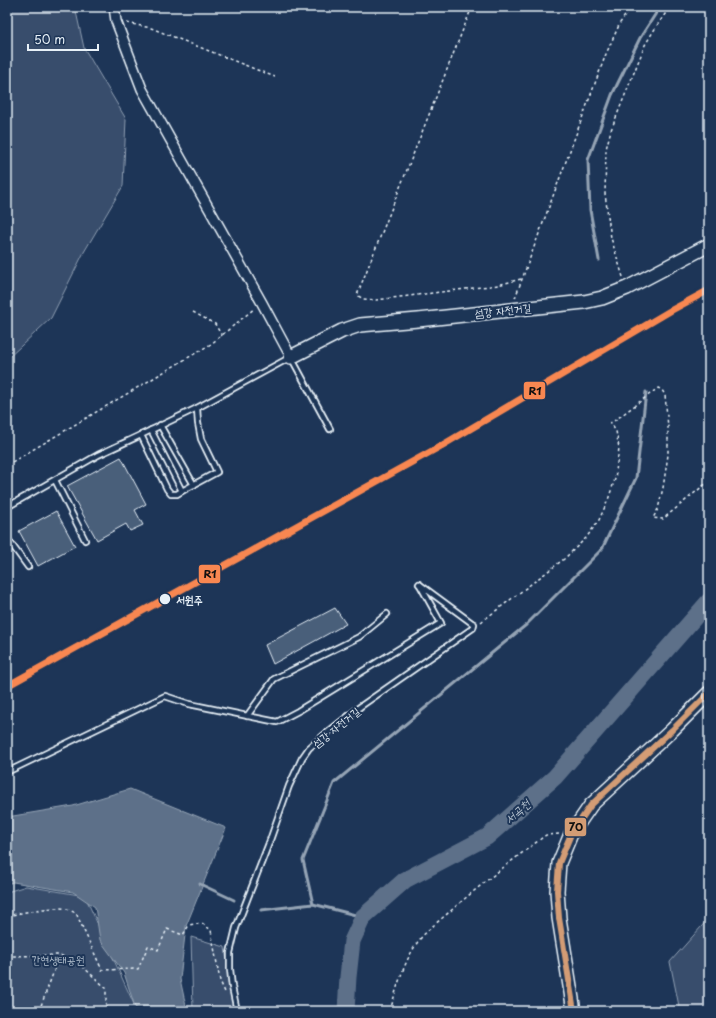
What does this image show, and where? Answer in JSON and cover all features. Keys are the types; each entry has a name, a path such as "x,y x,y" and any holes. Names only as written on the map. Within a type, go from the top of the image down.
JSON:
{"street":[{"path":"114,7 116,21 142,89 291,357"},
{"name":"섬강 자전거길","path":"291,357 336,333 360,325 584,302 602,298 627,288 709,245"},
{"path":"574,1011 559,918 558,891 559,863 571,834 591,805 672,730 709,693"}],"lane":[{"path":"7,507 98,455 197,408 291,357 330,429"},
{"path":"141,434 169,492 174,494 182,491 217,472 201,439 197,408"},
{"path":"160,425 194,485"},
{"path":"151,430 182,491"},
{"path":"55,480 85,540"},
{"path":"7,538 28,567"},
{"path":"7,772 165,696 189,704 277,722 298,711 441,623 419,584 474,624 473,628"},
{"path":"247,716 274,679 359,637 387,614"},
{"name":"섬강 자전거길","path":"237,1011 230,969 230,953 236,928 269,844 289,786 302,758 309,748 361,706 473,628"}],"path":[{"path":"472,7 357,295 363,299 376,300 498,285 522,279"},
{"path":"518,309 515,297 606,54 620,23 632,7"},
{"path":"627,288 611,238 605,194 606,149 611,130 645,45 670,7"},
{"path":"116,21 151,28 275,77"},
{"path":"7,465 211,344 262,303"},
{"path":"193,312 215,324 222,336"},
{"path":"473,628 564,559 586,538 599,520 615,479 619,448 616,431 610,423 658,388 662,390 665,395 668,427 668,455 658,509 653,518 663,519 709,481"},
{"path":"390,1011 401,974 418,942 427,932 471,894 546,835 571,834"},
{"path":"7,916 57,907 76,913 102,970 138,969 148,946 158,950 167,929 183,935 189,926 202,923 211,930 220,981 227,996 233,994"},
{"path":"7,955 60,955 82,966 106,988 106,1011"},
{"path":"39,1011 60,955"}],"green space":[{"path":"7,7 75,7 84,48 126,119 123,186 84,252 51,318 7,359"},
{"name":"간현생태공원","path":"26,886 85,896 137,1011 7,1011 7,892"},
{"path":"709,918 709,1011 680,1011 670,962"},
{"path":"191,937 225,947 234,1011 193,1011"}],"shaded area":[{"path":"130,789 226,828 186,926 180,979 187,1011 143,1011 135,1007 124,973 100,940 95,907 73,892 13,882 7,884 7,817 73,806"}],"building":[{"path":"121,457 146,504 135,510 143,525 130,531 126,524 97,540 67,486"},
{"path":"56,511 75,546 38,566 19,531"},
{"path":"335,608 346,624 273,664 265,645"}],"waterway":[{"path":"599,260 590,210 588,160 612,95 640,38 660,7"},
{"path":"363,917 313,904 303,860 334,783 526,625 602,549 636,478 646,392"},
{"name":"서곡천","path":"346,1011 352,941 363,917 405,880 487,837 555,777 709,601"},
{"path":"200,884 234,900"},
{"path":"261,910 313,904"}],"transit line":[{"name":"R1","path":"7,686 441,446 670,311 709,290"},
{"name":"70","path":"574,1011 559,918 557,891 559,863 571,834 591,805 672,730 709,693"}],"place":[{"name":"서원주","path":"165,599"}]}
